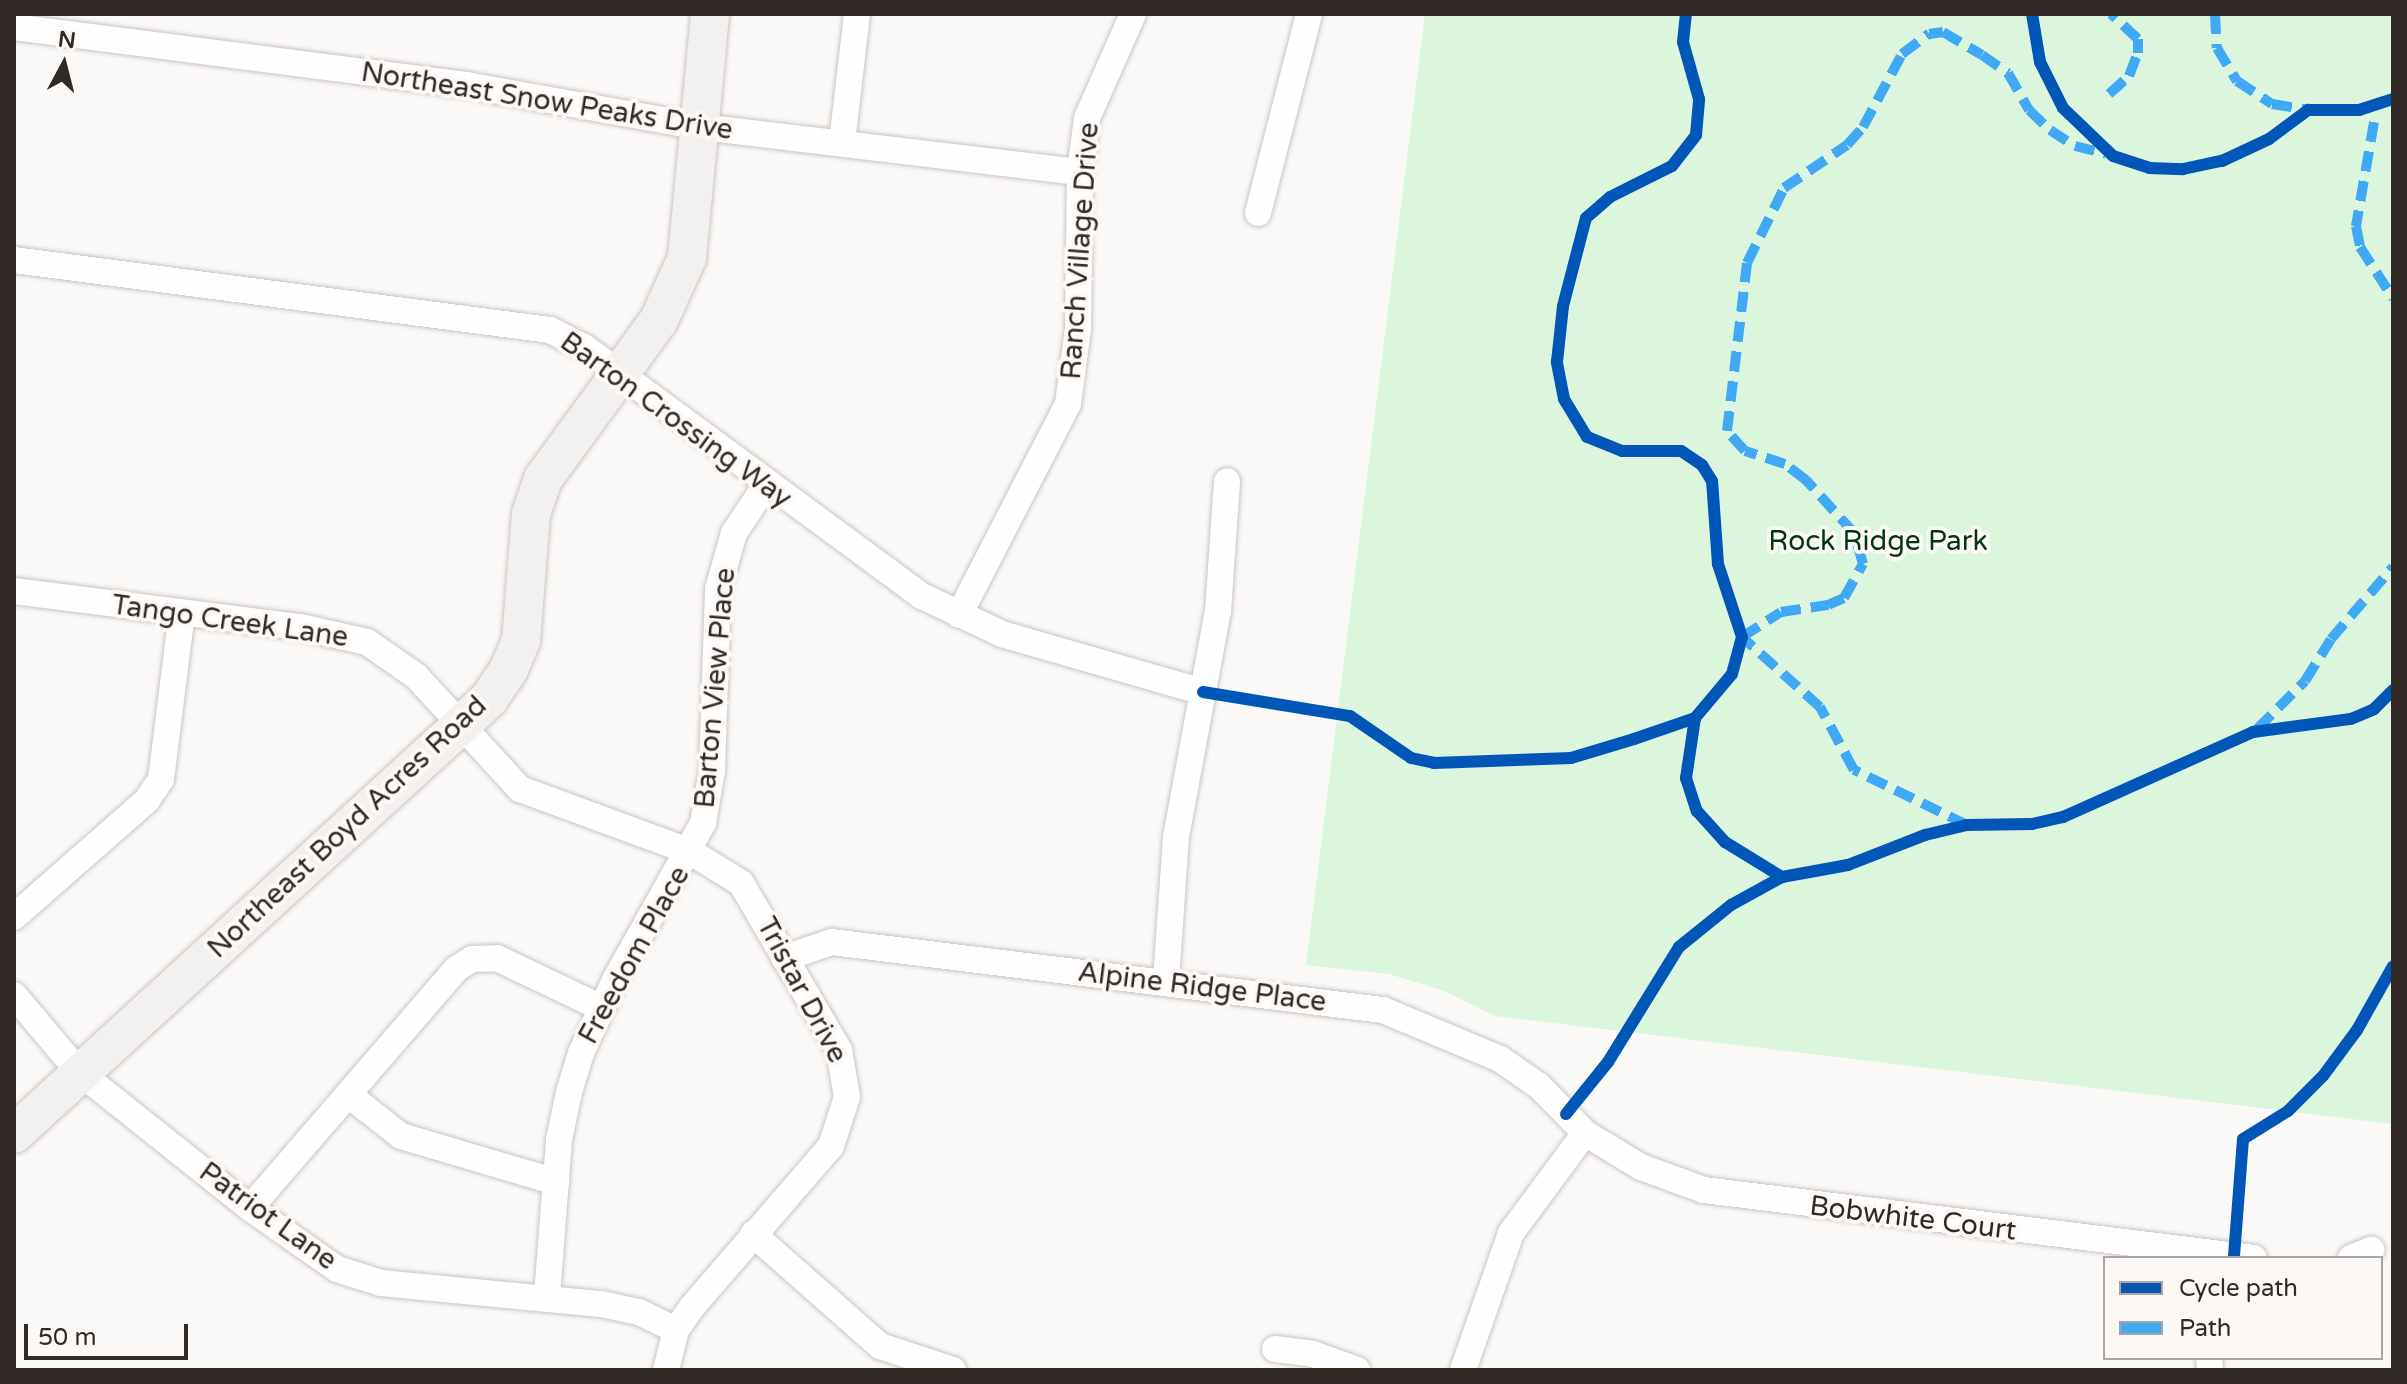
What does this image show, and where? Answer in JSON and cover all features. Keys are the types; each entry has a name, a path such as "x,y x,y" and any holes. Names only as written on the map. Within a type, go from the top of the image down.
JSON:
{"street":[{"name":"Northeast Boyd Acres Road","path":"14,1134 489,699 521,641 531,514 543,479 659,320 687,258 710,14"},
{"path":"842,142 857,14"},
{"name":"Ranch Village Drive","path":"959,615 1068,404 1078,329 1080,172 1087,118 1133,14"},
{"path":"1258,213 1309,14"},
{"name":"Northeast Snow Peaks Drive","path":"14,27 512,92 701,127 1080,172"},
{"name":"Barton Crossing Way","path":"14,260 550,330 621,375 886,573 959,615 1002,634 1203,692"},
{"path":"1166,980 1176,837 1218,611 1227,481"},
{"name":"Barton View Place","path":"691,852 703,823 712,771 718,589 734,533 766,485"},
{"name":"Tango Creek Lane","path":"14,591 300,627 367,642 397,659 460,726"},
{"path":"14,917 147,800 161,779 182,613"},
{"name":"Tristar Drive","path":"460,726 520,789 691,852 741,883 839,1050 847,1097 831,1146 753,1234 676,1330 666,1370"},
{"name":"Freedom Place","path":"547,1296 556,1182 569,1092 602,1008 691,852"},
{"name":"Alpine Ridge Place","path":"784,958 832,942 1166,980 1383,1010 1442,1031 1500,1059 1539,1086 1585,1133"},
{"path":"250,1208 350,1096 448,977 472,959 497,958 602,1008"},
{"name":"Patriot Lane","path":"14,995 79,1072 250,1208 337,1269 381,1283 547,1296 639,1312 676,1330"},
{"path":"350,1096 401,1136 556,1182"},
{"path":"1463,1370 1511,1233 1585,1133"},
{"name":"Bobwhite Court","path":"1585,1133 1641,1167 1704,1190 2203,1256"},
{"path":"753,1234 880,1346 953,1370"},
{"path":"1275,1349 1313,1354 1357,1370"}],"green space":[{"name":"Rock Ridge Park","path":"1425,14 2393,14 2393,1124 1495,1016 1444,991 1389,974 1306,965"}],"marked path":[{"path":"2109,94 2129,76 2138,53 2138,39 2111,14"},
{"path":"2215,14 2217,48 2237,81 2272,104 2308,110"},
{"path":"1967,825 1854,770 1820,707 1742,637 1781,612 1828,605 1844,598 1863,564 1854,533 1806,480 1785,464 1745,451 1727,431 1747,263 1784,188 1847,145 1863,127 1902,54 1929,34 1943,32 1982,55 2008,73 2029,110 2050,130 2075,146 2106,154"},
{"path":"2374,122 2356,226 2360,247 2393,298"},
{"path":"2257,729 2305,681 2331,639 2393,567"}],"cycle path":[{"path":"1203,692 1350,716 1411,758 1434,763 1571,758 1695,718 1732,674 1742,637 1718,564 1712,481 1702,465 1681,451 1622,451 1587,437 1564,399 1557,362 1563,306 1586,218 1610,197 1672,166 1696,135 1699,99 1683,42 1686,14"},
{"path":"2032,14 2040,62 2063,108 2113,156 2149,168 2183,169 2222,161 2269,139 2308,110 2359,110 2393,99"},
{"path":"1566,1114 1608,1062 1679,947 1731,905 1782,877 1848,865 1925,835 1967,825 2032,824 2063,817 2253,732 2351,719 2374,709 2393,690"},
{"path":"1695,718 1686,778 1697,811 1725,842 1782,877"},
{"path":"2234,1256 2243,1139 2288,1111 2323,1076 2357,1030 2393,966"}]}
